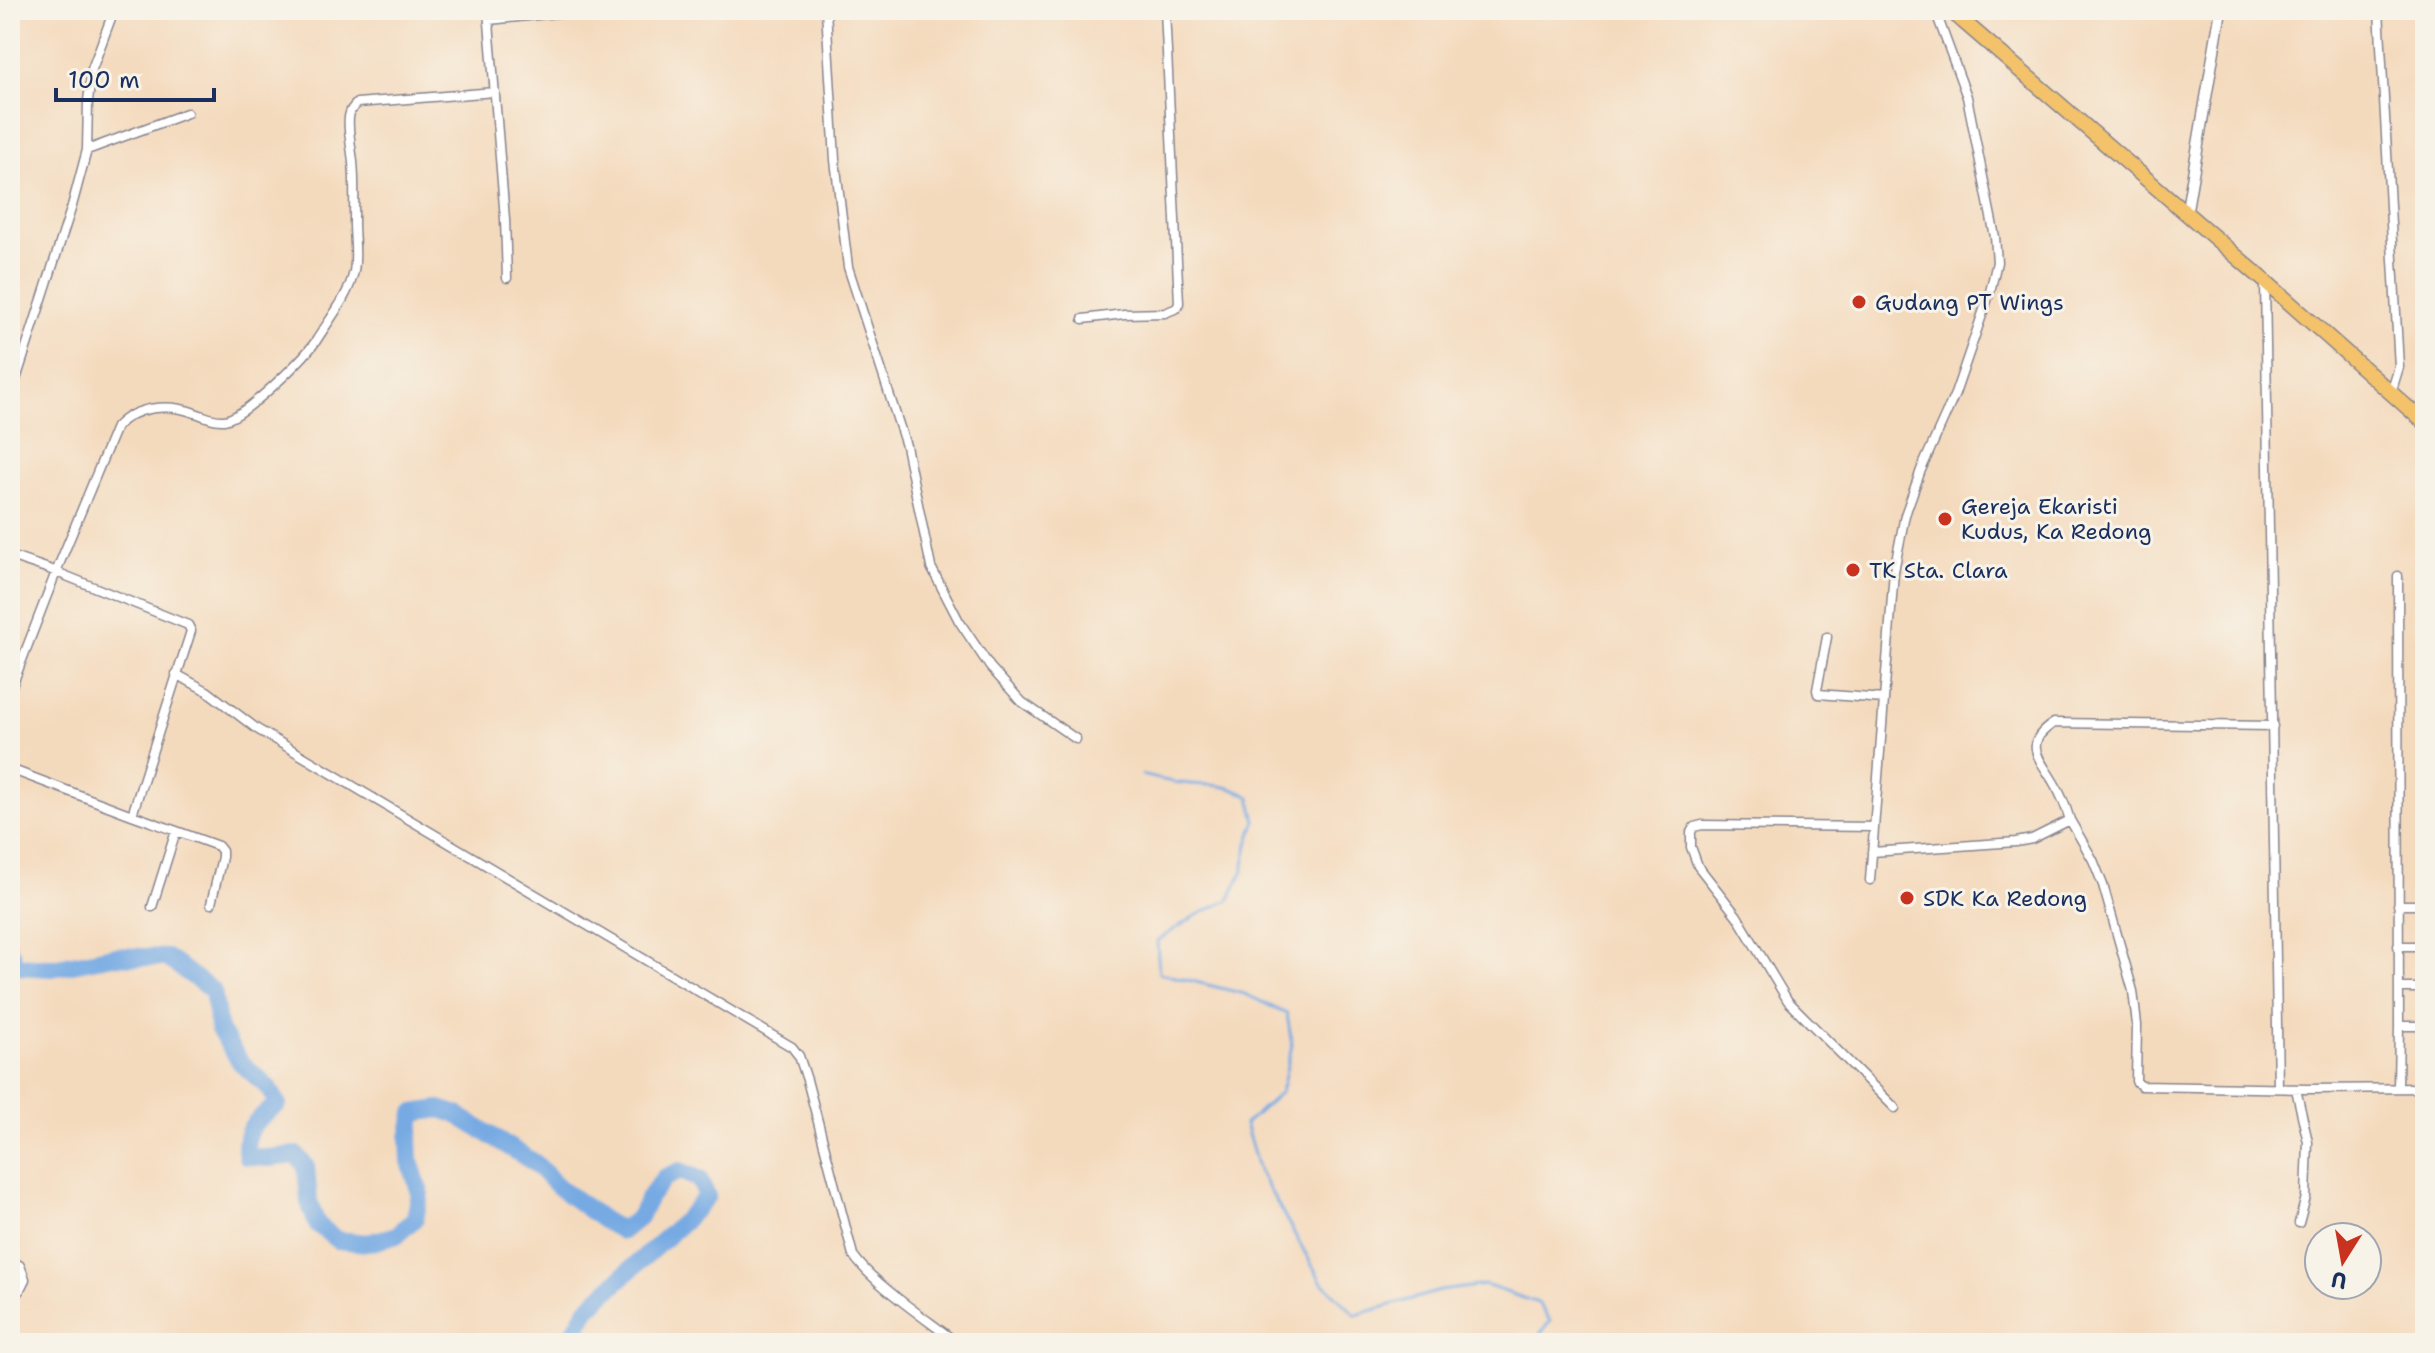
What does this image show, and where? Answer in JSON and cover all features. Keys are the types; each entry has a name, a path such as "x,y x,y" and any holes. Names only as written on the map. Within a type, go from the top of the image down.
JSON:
{"highway":[{"path":"1950,10 2425,423"}],"street":[{"path":"10,398 13,374 72,206 87,150 92,69 114,10"},
{"path":"488,10 507,278"},
{"path":"489,20 586,10"},
{"path":"826,10 835,160 848,267 906,446 931,567 959,621 990,667 1022,702 1076,739"},
{"path":"1083,319 1165,313 1177,308 1179,303 1165,10"},
{"path":"1870,880 1894,571 1905,515 1955,394 1990,292 1997,262 1995,237 1967,97 1935,10"},
{"path":"2186,215 2221,10"},
{"path":"2379,10 2399,367 2391,393"},
{"path":"10,691 116,427 125,417 150,409 177,407 211,420 229,419 238,414 272,386 313,345 340,302 353,276 357,252 349,118 352,108 357,103 495,92"},
{"path":"87,150 187,113"},
{"path":"2265,281 2278,1088"},
{"path":"10,556 188,625 191,631 132,815"},
{"path":"2398,576 2398,1087"},
{"path":"1827,637 1818,694 1884,699"},
{"path":"176,674 207,691 257,729 792,1047 799,1056 807,1080 853,1255 882,1284 957,1343"},
{"path":"2273,726 2054,723 2039,737 2035,747 2036,755 2054,783 2067,821 2093,860 2103,885 2133,991 2137,1025 2137,1083 2141,1086 2296,1089 2425,1088"},
{"path":"10,769 212,843 222,851 211,904"},
{"path":"1872,852 2016,842 2032,839 2067,821"},
{"path":"1874,827 1702,825 1694,827 1691,832 1691,847 1701,871 1731,906 1788,1001 1895,1108"},
{"path":"152,907 176,831"},
{"path":"2398,905 2425,905"},
{"path":"2398,946 2425,946"},
{"path":"2399,988 2425,988"},
{"path":"2399,1026 2425,1026"},
{"path":"2296,1089 2308,1142 2306,1197 2299,1223"},
{"path":"10,1262 19,1266 24,1279 10,1307"}],"waterway":[{"path":"1142,775 1224,787 1250,797 1256,820 1243,871 1229,900 1195,916 1157,941 1159,973 1245,994 1287,1014 1292,1045 1281,1092 1245,1124 1259,1171 1321,1281 1356,1315 1440,1291 1485,1285 1538,1303 1550,1321 1534,1343"},
{"path":"10,951 16,966 52,968 113,956 167,958 213,991 219,1030 241,1063 268,1087 278,1104 249,1132 247,1156 268,1158 296,1155 306,1166 309,1202 317,1224 337,1240 368,1243 397,1235 415,1218 420,1193 410,1161 409,1138 414,1113 440,1109 456,1114 535,1163 557,1186 622,1231 639,1217 664,1178 680,1171 699,1179 707,1196 684,1221 588,1308 568,1343"}],"place":[{"name":"Gudang PT Wings","path":"1859,302"},
{"name":"Gereja Ekaristi Kudus, Ka Redong","path":"1945,519"},
{"name":"TK Sta. Clara","path":"1853,570"},
{"name":"SDK Ka Redong","path":"1907,898"}]}
